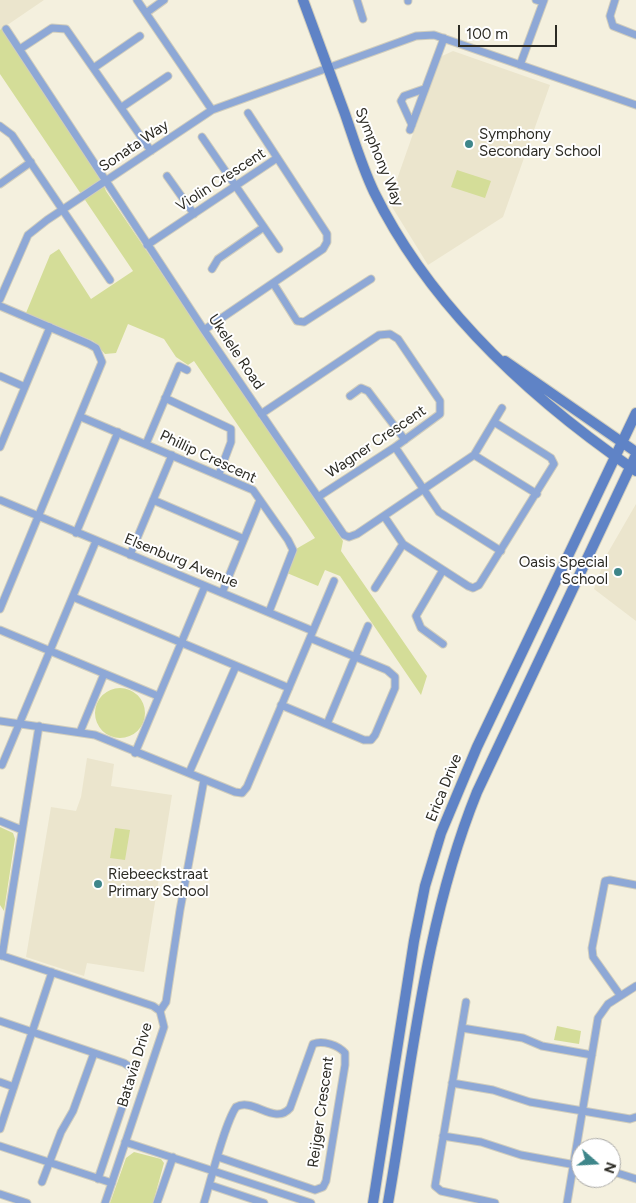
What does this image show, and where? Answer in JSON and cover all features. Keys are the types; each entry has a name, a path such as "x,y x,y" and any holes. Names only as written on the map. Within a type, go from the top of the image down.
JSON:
{"main road":[{"name":"Symphony Way","path":"303,0 363,166 397,235 427,279 456,314 496,354 514,376 543,402 633,469"},
{"name":"Symphony Way","path":"496,354 636,454"},
{"name":"Erica Drive","path":"372,1203 414,941 426,886 442,833 477,747 636,413"},
{"path":"388,1203 429,957 444,889 455,852 477,792 633,469 636,454"}],"street":[{"path":"137,0 212,110"},
{"path":"146,13 164,0"},
{"path":"357,0 363,19"},
{"path":"615,0 610,16 613,26 636,35"},
{"path":"520,65 541,1"},
{"path":"20,49 52,28 61,27 66,29 95,67 151,151"},
{"name":"Ukelele Road","path":"6,29 204,330 346,536 357,534 384,516"},
{"name":"Sonata Way","path":"0,299 28,235 212,110 421,35 444,38 636,105"},
{"path":"95,67 140,36"},
{"path":"424,89 404,96 401,101 411,128 444,38"},
{"path":"122,107 168,76"},
{"path":"248,113 277,158"},
{"path":"0,126 12,135 56,199 61,211 110,280"},
{"path":"202,137 280,249"},
{"name":"Violin Crescent","path":"147,245 277,158 327,234 327,242 323,249 204,330"},
{"path":"0,184 31,162"},
{"path":"167,176 194,214"},
{"path":"212,268 218,259 264,227"},
{"path":"273,283 297,321 304,322 371,279"},
{"path":"0,306 89,344 96,348 102,362 0,609"},
{"path":"0,447 50,327"},
{"name":"Wagner Crescent","path":"262,414 379,334 390,334 398,339 441,405 438,418 318,498"},
{"path":"146,444 179,366 187,370"},
{"path":"0,376 25,387"},
{"path":"350,396 361,388 368,391 405,440"},
{"path":"165,398 231,429 231,442 219,474"},
{"path":"494,422 553,461 554,468 476,587 468,586 403,544 384,516 474,456 502,408"},
{"name":"Phillip Crescent","path":"81,416 253,490 293,550 269,612"},
{"path":"76,533 118,432"},
{"path":"395,447 439,512 501,551"},
{"path":"130,555 172,455"},
{"path":"474,456 536,494"},
{"name":"Elsenburg Avenue","path":"0,500 269,612 354,657 392,673 395,678 395,688 373,739 366,740 327,724"},
{"path":"153,500 244,539"},
{"path":"222,593 260,500"},
{"path":"2,765 96,541"},
{"path":"375,588 403,544"},
{"path":"442,644 421,628 416,616 443,570"},
{"path":"0,720 95,735 135,753 237,793 245,790 334,581"},
{"path":"135,753 180,643 206,586"},
{"path":"73,597 289,688"},
{"path":"281,705 327,724 368,626"},
{"path":"0,630 158,696"},
{"path":"189,773 236,666"},
{"path":"80,732 104,674"},
{"path":"1,956 39,726"},
{"path":"160,1011 166,1002 180,910 204,780"},
{"path":"0,821 22,830"},
{"path":"620,995 593,957 592,948 605,882 610,880 636,885"},
{"name":"Batavia Drive","path":"1,956 153,1006 160,1011 164,1027 105,1203"},
{"path":"0,1129 52,972"},
{"path":"580,1138 582,1111 600,1014 608,1004 636,986"},
{"path":"466,1002 436,1188 495,1203"},
{"path":"0,1021 94,1053 73,1111 61,1132 42,1182"},
{"path":"462,1028 523,1038 542,1046 592,1055"},
{"name":"Reijger Crescent","path":"323,1042 337,1046 345,1053 345,1065 326,1181 323,1187 315,1190 218,1157 236,1107 245,1104 276,1114 283,1114 290,1108 313,1044 323,1042"},
{"name":"Batavia Drive","path":"94,1053 124,1062 133,1069 133,1075 98,1179"},
{"path":"0,1082 14,1087"},
{"path":"452,1083 493,1090 530,1102 630,1118 636,1117"},
{"path":"443,1136 481,1142 521,1155 571,1164"},
{"path":"125,1142 311,1203"},
{"path":"0,1146 112,1183"},
{"path":"157,1203 173,1157"},
{"path":"204,1203 218,1157"},
{"path":"621,1174 636,1179"},
{"path":"210,1185 264,1203"},
{"path":"567,1203 571,1188"},
{"path":"0,1194 27,1203"}],"shaded area":[{"path":"0,0 44,0 0,30"},
{"name":"Symphony Secondary School","path":"453,51 550,85 503,217 428,265 389,202 440,57"},
{"name":"Oasis Special School","path":"636,504 636,621 594,589 606,556"},
{"name":"Riebeeckstraat Primary School","path":"87,758 114,764 111,786 172,795 144,972 87,963 84,976 26,957 51,807 76,811 81,797"}],"green space":[{"path":"2,28 100,176 106,191 343,541 341,551 427,676 421,695 340,576 325,570 318,586 287,573 296,549 315,538 194,361 188,365 176,357 164,339 128,324 116,353 105,354 93,341 26,313 50,255 59,249 91,299 133,271 0,74 0,30"},
{"path":"457,170 491,181 485,198 451,187"},
{"path":"115,688 125,688 138,695 145,708 145,718 138,731 125,738 115,738 106,734 99,727 95,718 95,708 99,699 106,692"},
{"path":"0,827 13,833 15,839 4,911 0,905"},
{"path":"115,828 130,830 125,860 110,858"},
{"path":"557,1026 581,1031 579,1044 554,1040"},
{"path":"134,1152 161,1159 164,1163 153,1203 110,1203 126,1158"}],"place":[{"name":"Symphony Secondary School","path":"469,144"},
{"name":"Oasis Special School","path":"618,572"},
{"name":"Riebeeckstraat Primary School","path":"98,884"}]}
